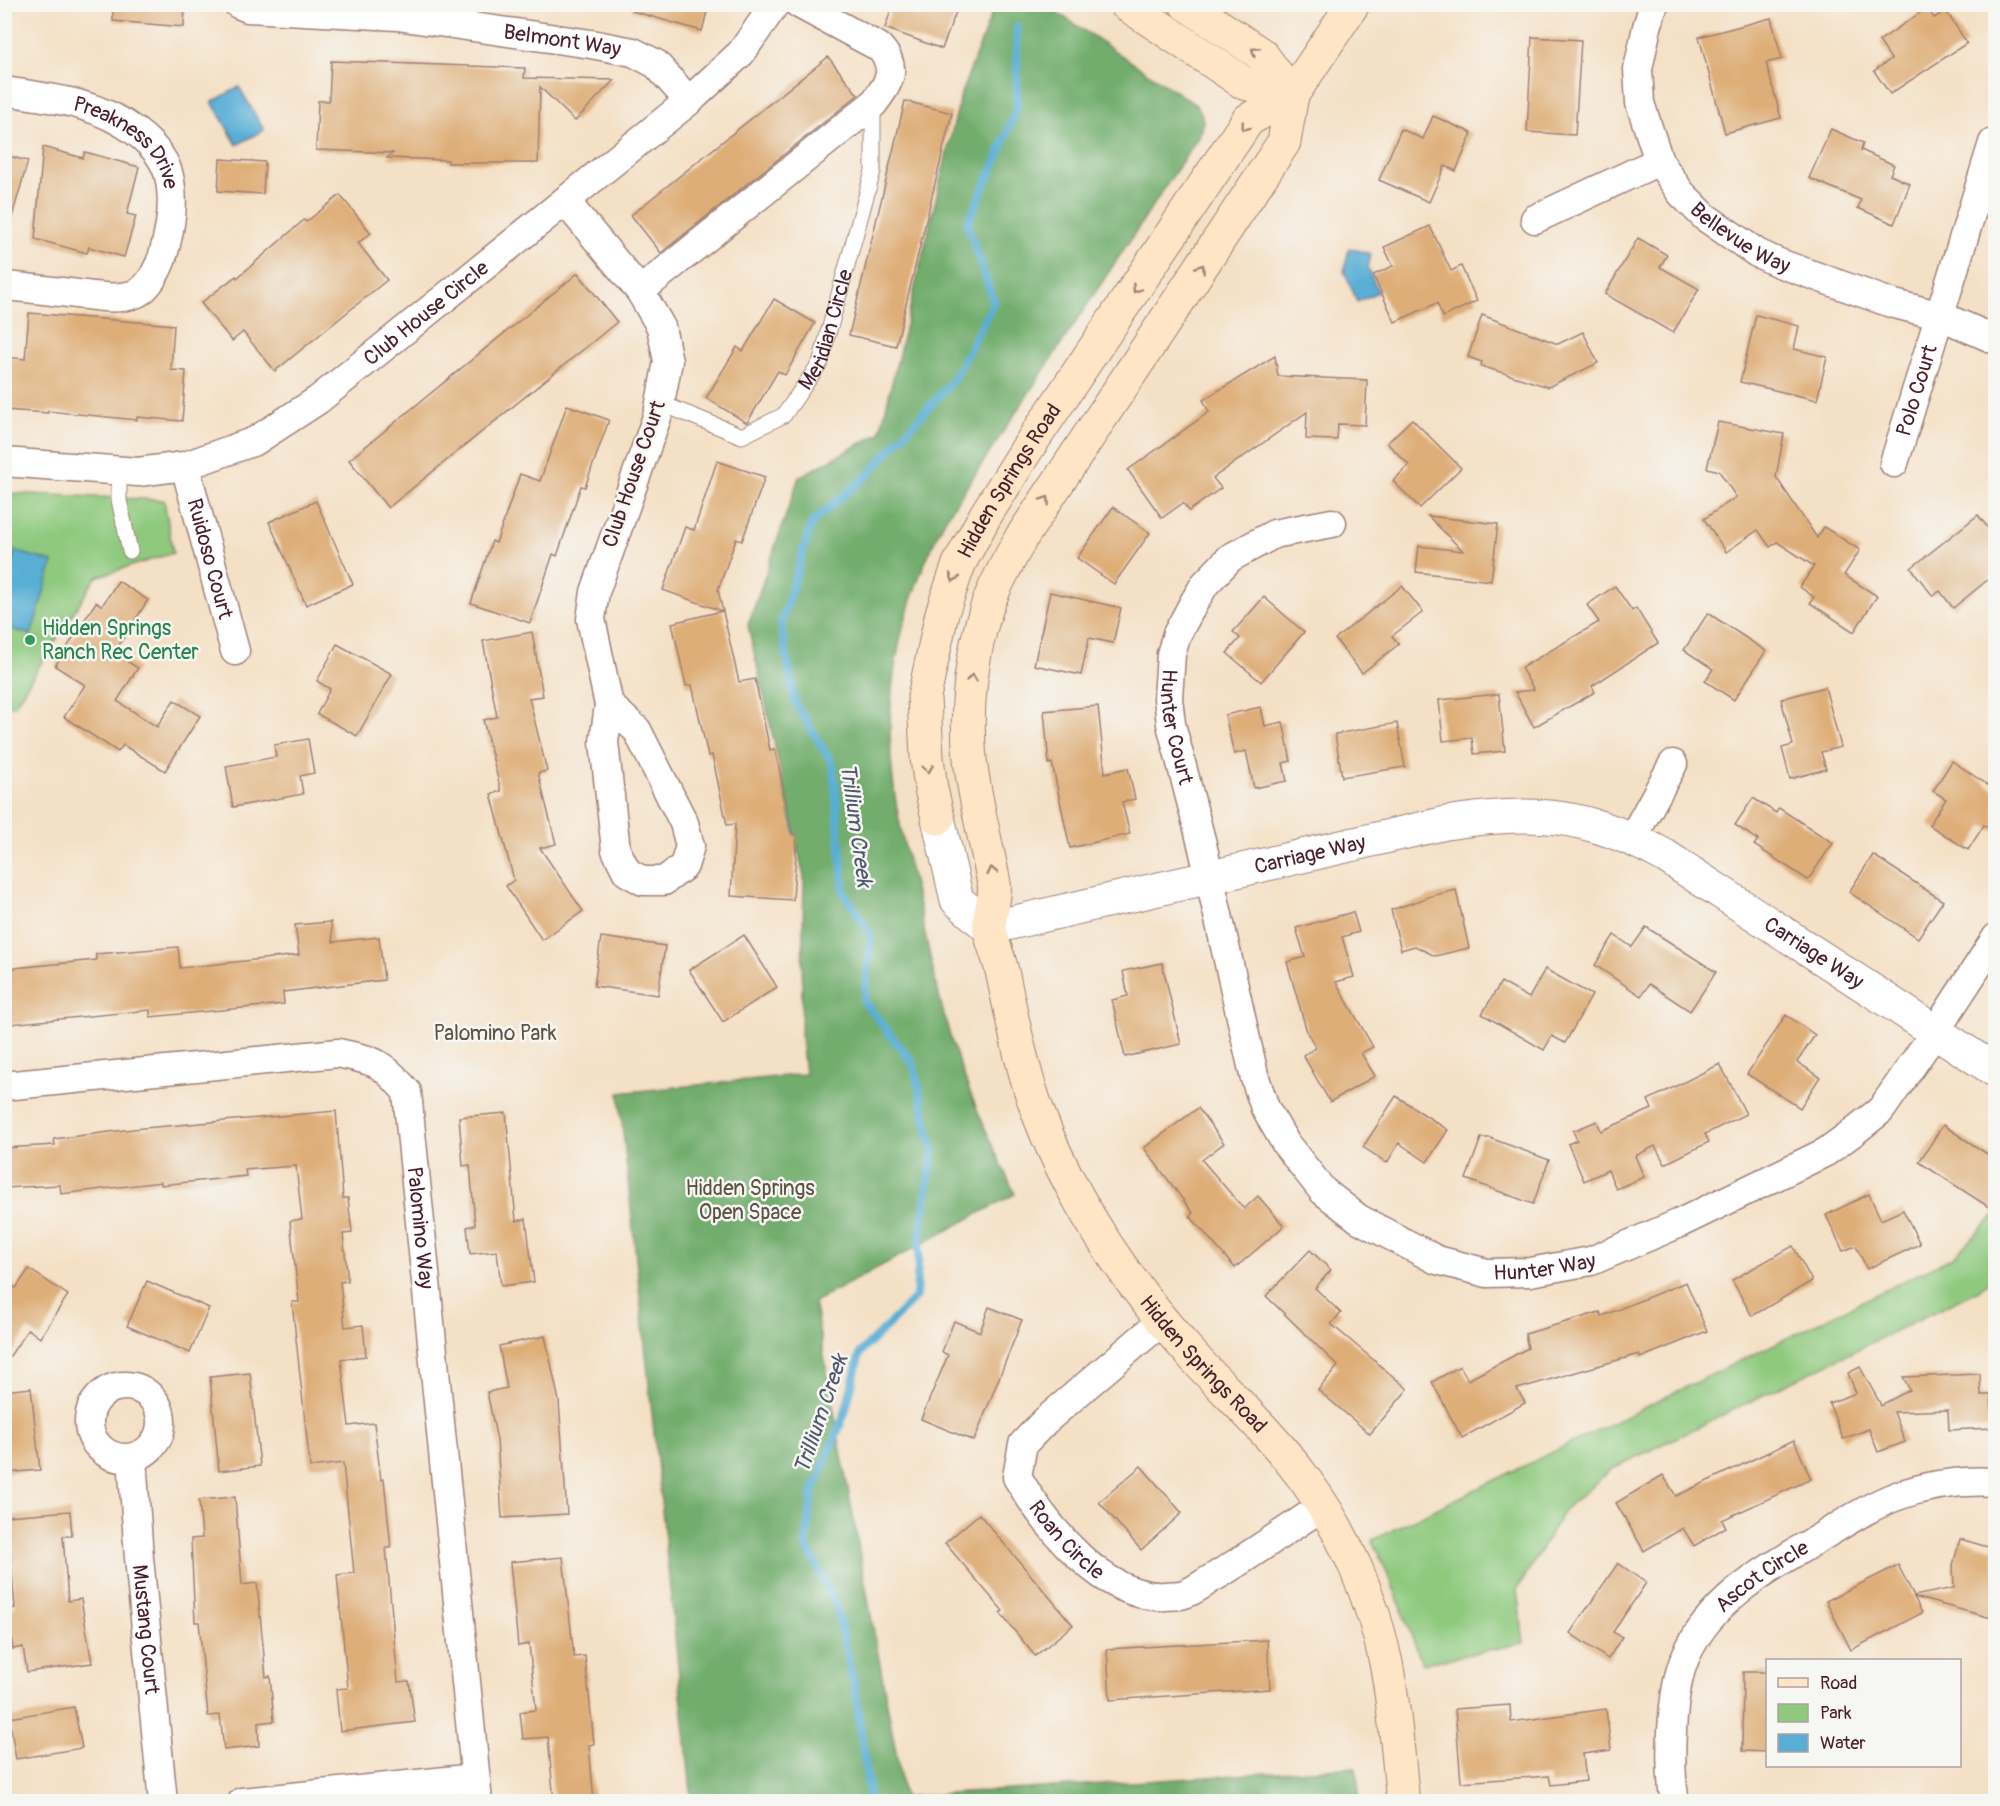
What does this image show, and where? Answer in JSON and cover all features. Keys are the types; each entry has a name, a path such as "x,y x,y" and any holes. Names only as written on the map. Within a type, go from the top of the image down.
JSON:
{"main road":[{"path":"1126,4 1244,83 1292,95"},
{"path":"1186,4 1262,55 1292,95"},
{"name":"Hidden Springs Road","path":"1353,4 1292,95 1284,142 1021,538 1000,577 987,607 978,639 972,669 969,725 970,759 996,889 989,928 997,951 1023,1064 1041,1120 1078,1197 1116,1261 1162,1321 1269,1435 1310,1486 1354,1564 1370,1604 1381,1642 1393,1707 1403,1802"},
{"name":"Hidden Springs Road","path":"938,818 927,758 924,697 942,613 967,548 998,493 1248,120 1292,95"}],"street":[{"name":"Belmont Way","path":"238,4 248,8 397,16 633,52 656,64 689,101"},
{"name":"Club House Circle","path":"4,462 138,472 185,466 255,441 318,400 689,101 741,53 770,15 775,4"},
{"path":"640,291 873,104 882,92 890,76 891,66 887,56 879,47 800,4"},
{"name":"Bellevue Way","path":"1654,4 1638,69 1640,103 1659,161 1681,193 1705,217 1757,253 1779,263 1891,303 1941,316 1995,340"},
{"name":"Preakness Drive","path":"4,91 81,105 118,121 138,133 158,151 166,167 170,181 171,210 165,250 157,271 146,285 133,295 102,297 4,286"},
{"name":"Polo Court","path":"1894,463 1994,143"},
{"path":"1535,219 1659,161"},
{"name":"Club House Court","path":"565,201 640,291 661,327 668,360 658,414 595,592 591,619 609,705 604,742 616,850 627,872 643,880 664,881 684,866 690,846 684,823 638,730 609,705"},
{"name":"Ruidoso Court","path":"185,466 235,651"},
{"name":"Hunter Court","path":"1209,877 1169,707 1168,676 1177,634 1205,584 1230,558 1274,534 1332,523"},
{"path":"1632,839 1673,764"},
{"name":"Carriage Way","path":"989,928 1429,826 1516,815 1562,818 1601,826 1665,856 1995,1071"},
{"name":"Hidden Springs Road","path":"938,818 957,900 989,928"},
{"name":"Hunter Way","path":"1209,877 1254,1075 1265,1108 1286,1144 1323,1191 1359,1219 1437,1260 1487,1273 1530,1272 1592,1261 1680,1223 1826,1152 1881,1110 1935,1032 1995,938"},
{"name":"Palomino Way","path":"4,1086 338,1053 369,1059 387,1069 407,1092 477,1790"},
{"name":"Roan Circle","path":"1162,1321 1045,1421 1023,1444 1017,1477 1032,1502 1056,1531 1095,1571 1128,1591 1151,1597 1184,1594 1247,1557 1323,1506"},
{"name":"Mustang Court","path":"132,1458 139,1558 163,1802"},
{"name":"Ascot Circle","path":"1675,1802 1671,1782 1675,1692 1685,1658 1704,1625 1726,1601 1764,1570 1874,1506 1927,1488 1953,1483 1995,1482"},
{"path":"242,1802 477,1790"}],"lane":[{"name":"Meridian Circle","path":"660,403 742,436 784,415 820,363 873,171 873,104"},
{"path":"119,471 119,500 130,550"}],"green space":[{"name":"Hidden Springs Open Space","path":"995,5 1046,5 1196,105 1201,112 1203,124 1199,136 946,518 918,581 907,613 893,678 890,746 895,797 936,982 955,1052 968,1088 1015,1194 814,1302 904,1797 1356,1767 1360,1801 692,1801 619,1093 805,1074 801,1037 804,877 748,625 799,477 880,433 961,94"},
{"name":"Hidden Springs Ranch Rec Center","path":"5,493 164,500 173,553 96,577 14,706 5,704"},
{"path":"1995,1215 1995,1275 1979,1290 1612,1469 1565,1509 1517,1590 1524,1643 1422,1664 1391,1581 1372,1540 1953,1257"}],"water":[{"path":"239,87 264,130 237,145 212,102"},
{"path":"1349,248 1371,254 1368,268 1378,292 1357,302 1344,271"},
{"path":"15,551 53,562 31,635 5,627 5,586"}],"building":[{"path":"113,4 185,4 184,27 113,21"},
{"path":"633,4 709,4 702,31 632,11"},
{"path":"893,4 959,4 942,49 885,28"},
{"path":"1927,8 1934,18 1946,11 1967,43 1890,94 1874,71 1891,59 1879,41"},
{"path":"1771,18 1782,59 1766,63 1781,118 1725,133 1699,37"},
{"path":"1532,37 1581,40 1575,135 1527,132"},
{"path":"828,57 858,95 661,253 631,215"},
{"path":"331,61 525,68 524,78 614,80 575,121 540,87 538,163 448,163 448,160 387,158 393,153 316,150 318,101 329,101"},
{"path":"905,101 952,113 896,346 849,335"},
{"path":"1433,116 1472,133 1456,171 1445,166 1429,202 1379,180 1401,129 1423,139"},
{"path":"1831,129 1863,143 1861,150 1894,165 1890,175 1910,184 1894,224 1858,208 1861,200 1809,178"},
{"path":"43,147 83,158 85,152 139,167 127,214 136,216 124,257 89,247 87,253 35,239"},
{"path":"4,155 28,161 11,220 4,219"},
{"path":"220,159 265,162 263,194 218,191"},
{"path":"340,195 371,233 358,243 387,280 275,371 243,332 232,341 201,303 236,276 237,278 304,220 306,222"},
{"path":"1430,226 1451,271 1461,266 1477,301 1443,317 1437,303 1395,322 1373,275 1393,266 1384,247"},
{"path":"1638,238 1667,255 1660,267 1699,289 1673,333 1605,294"},
{"path":"578,273 617,322 388,508 349,460"},
{"path":"774,299 815,323 785,375 778,371 747,423 706,398 737,347 743,351"},
{"path":"29,313 174,325 171,370 186,371 182,421 4,410 4,357 25,359"},
{"path":"1482,315 1558,344 1583,332 1598,363 1548,387 1481,366 1482,362 1468,357"},
{"path":"1756,315 1799,326 1794,349 1827,357 1817,400 1740,382"},
{"path":"1275,356 1278,376 1367,380 1365,425 1338,424 1337,440 1306,439 1307,412 1213,478 1221,488 1189,511 1183,503 1162,518 1128,470 1209,412 1203,400"},
{"path":"567,405 609,420 585,487 581,486 557,556 553,554 530,623 471,603 492,541 496,543 520,474 540,481"},
{"path":"1412,419 1461,468 1420,508 1393,481 1409,465 1387,443"},
{"path":"1718,422 1784,434 1776,477 1817,538 1824,527 1860,550 1844,575 1877,596 1854,632 1810,603 1814,597 1800,587 1814,566 1777,542 1770,547 1758,530 1726,552 1704,519 1736,497 1719,471 1707,468"},
{"path":"717,461 765,477 742,541 736,539 718,590 739,682 755,679 770,750 775,749 793,835 797,835 793,900 731,896 735,824 727,825 712,755 708,756 692,685 686,686 672,623 722,611 663,590 685,527 694,530"},
{"path":"316,501 353,584 306,605 269,522"},
{"path":"1113,507 1150,533 1114,584 1077,558"},
{"path":"1978,515 1995,537 1995,574 1953,608 1940,591 1933,596 1911,568"},
{"path":"1428,516 1498,524 1491,581 1416,572 1419,546 1463,551"},
{"path":"118,581 148,600 114,653 138,668 117,701 157,727 174,700 200,716 165,771 123,745 118,752 64,717 85,685 55,666 96,602 102,606"},
{"path":"1402,586 1423,612 1392,636 1399,644 1362,673 1335,639"},
{"path":"1615,586 1632,611 1636,608 1658,643 1592,686 1595,692 1534,727 1515,692 1534,690 1521,668 1599,622 1587,605"},
{"path":"1050,592 1121,608 1113,643 1089,638 1081,675 1034,665"},
{"path":"1264,597 1304,632 1261,682 1227,653 1240,638 1233,632"},
{"path":"1708,613 1766,651 1734,700 1705,681 1713,669 1684,650"},
{"path":"532,632 543,696 529,698 547,771 538,773 556,844 540,848 583,911 542,940 506,886 514,880 491,794 501,791 483,720 497,717 483,641"},
{"path":"337,644 392,674 357,736 317,714 330,689 317,681"},
{"path":"1825,687 1841,747 1821,752 1826,769 1790,779 1782,748 1793,745 1781,699"},
{"path":"1499,694 1505,751 1474,754 1472,738 1443,741 1439,700"},
{"path":"1098,706 1105,773 1128,768 1135,799 1122,802 1130,834 1070,848 1052,763 1049,764 1044,711"},
{"path":"1261,707 1265,726 1283,722 1291,761 1283,763 1287,781 1254,788 1246,751 1234,754 1225,715"},
{"path":"1397,723 1405,767 1342,777 1335,734"},
{"path":"308,739 314,773 300,776 303,794 233,807 226,766 276,757 274,745"},
{"path":"1952,761 1995,790 1995,832 1984,825 1968,850 1929,825 1946,799 1933,791"},
{"path":"1753,798 1776,813 1779,808 1833,843 1808,880 1754,845 1758,840 1735,825"},
{"path":"1873,855 1943,901 1918,938 1849,892"},
{"path":"1456,890 1469,948 1435,956 1415,946 1401,950 1391,910 1427,897"},
{"path":"1353,912 1359,932 1342,937 1354,977 1336,982 1373,1047 1361,1053 1375,1076 1330,1102 1303,1055 1316,1048 1307,1032 1287,962 1305,957 1296,928"},
{"path":"331,922 333,942 379,937 384,980 283,992 284,1004 150,1017 150,1010 10,1024 4,969 96,960 96,954 178,947 180,968 299,955 295,925"},
{"path":"1646,927 1716,972 1690,1011 1649,984 1641,996 1595,965 1614,935 1632,947"},
{"path":"744,935 777,987 723,1022 689,970"},
{"path":"601,937 665,946 658,995 594,986"},
{"path":"1162,963 1181,1044 1125,1057 1112,1000 1128,996 1123,971"},
{"path":"1545,969 1592,995 1565,1043 1552,1036 1544,1050 1482,1014 1501,982 1529,998"},
{"path":"1786,1015 1815,1035 1797,1062 1820,1077 1800,1108 1747,1074"},
{"path":"1720,1064 1746,1114 1705,1134 1709,1142 1665,1164 1655,1146 1635,1156 1644,1177 1616,1189 1608,1170 1584,1181 1568,1144 1577,1140 1573,1131 1597,1121 1601,1131 1652,1109 1648,1100"},
{"path":"1396,1096 1448,1130 1427,1162 1399,1143 1387,1163 1363,1147"},
{"path":"1198,1108 1224,1143 1202,1160 1244,1209 1258,1196 1284,1226 1235,1268 1190,1216 1193,1213 1144,1148"},
{"path":"336,1111 343,1198 348,1198 352,1233 343,1234 348,1281 340,1282 345,1327 363,1325 366,1356 341,1359 349,1426 374,1423 381,1480 384,1479 391,1548 386,1548 398,1682 409,1681 415,1722 340,1731 336,1689 348,1688 337,1575 354,1573 343,1463 310,1467 292,1302 299,1302 290,1221 302,1219 296,1166 245,1170 246,1176 161,1185 161,1182 61,1194 60,1185 4,1188 4,1148 55,1145 54,1139 133,1129"},
{"path":"506,1113 516,1221 526,1219 534,1282 501,1286 497,1251 470,1254 467,1227 475,1225 470,1165 463,1166 459,1117"},
{"path":"1943,1125 1995,1159 1995,1211 1919,1162"},
{"path":"1481,1138 1490,1138 1549,1160 1533,1204 1466,1179"},
{"path":"1869,1194 1881,1220 1903,1210 1920,1244 1867,1269 1856,1246 1843,1251 1826,1215"},
{"path":"1793,1246 1812,1281 1752,1316 1732,1280"},
{"path":"1310,1250 1331,1270 1315,1288 1341,1313 1331,1324 1408,1389 1370,1434 1318,1390 1338,1366 1266,1296"},
{"path":"29,1269 68,1295 40,1338 28,1329 4,1365 4,1280 16,1288"},
{"path":"147,1281 209,1308 190,1353 127,1326"},
{"path":"1686,1282 1707,1331 1640,1358 1639,1354 1517,1389 1525,1403 1462,1438 1432,1382 1460,1366 1468,1380 1528,1348 1525,1334 1600,1312 1602,1316"},
{"path":"989,1307 1022,1320 974,1441 921,1419 948,1355 942,1352 954,1321 980,1332"},
{"path":"545,1336 559,1401 567,1514 502,1518 497,1440 487,1392 507,1388 499,1346"},
{"path":"1860,1367 1881,1405 1910,1390 1903,1377 1980,1374 1981,1395 1991,1395 1993,1428 1949,1430 1948,1410 1894,1412 1905,1442 1878,1452 1869,1429 1843,1439 1829,1403 1856,1393 1848,1373"},
{"path":"250,1373 260,1466 219,1471 210,1377"},
{"path":"31,1388 40,1470 4,1473 4,1391"},
{"path":"1794,1440 1811,1479 1722,1520 1726,1527 1694,1546 1683,1528 1644,1551 1616,1503 1663,1475 1676,1496"},
{"path":"1141,1466 1182,1513 1141,1550 1099,1502"},
{"path":"235,1497 242,1585 257,1583 266,1677 270,1676 274,1721 258,1723 259,1746 224,1750 220,1715 208,1716 199,1622 195,1622 191,1539 202,1538 199,1500"},
{"path":"70,1511 72,1536 63,1536 68,1601 81,1599 92,1663 27,1672 23,1647 13,1649 7,1609 15,1608 7,1516"},
{"path":"979,1514 1073,1625 1035,1656 1000,1613 1003,1611 945,1543"},
{"path":"1960,1539 1995,1549 1995,1619 1914,1597 1922,1613 1851,1650 1826,1601 1898,1565 1914,1596 1954,1588 1953,1565"},
{"path":"563,1557 574,1657 585,1656 594,1744 589,1745 594,1802 554,1802 548,1737 523,1739 520,1712 536,1710 529,1644 518,1646 510,1562"},
{"path":"1618,1563 1646,1583 1613,1632 1622,1637 1608,1659 1570,1633"},
{"path":"1267,1640 1270,1689 1110,1700 1107,1649"},
{"path":"1743,1672 1766,1672 1766,1752 1742,1751"},
{"path":"1510,1705 1511,1722 1606,1709 1611,1750 1583,1754 1586,1781 1551,1785 1549,1776 1461,1782 1455,1709"},
{"path":"74,1707 82,1748 16,1759 9,1718"}],"waterway":[{"name":"Trillium Creek","path":"870,1802 856,1694 836,1606 806,1545 812,1495 845,1413 860,1353 916,1297 920,1237 933,1151 913,1063 864,1002 871,936 844,893 833,765 795,703 781,624 812,522 866,477 953,380 994,302 967,224 998,157 1017,106 1017,27"}],"place":[{"name":"Hidden Springs Ranch Rec Center","path":"30,640"}],"park label":[{"name":"Palomino Park","path":"495,1033"}]}
